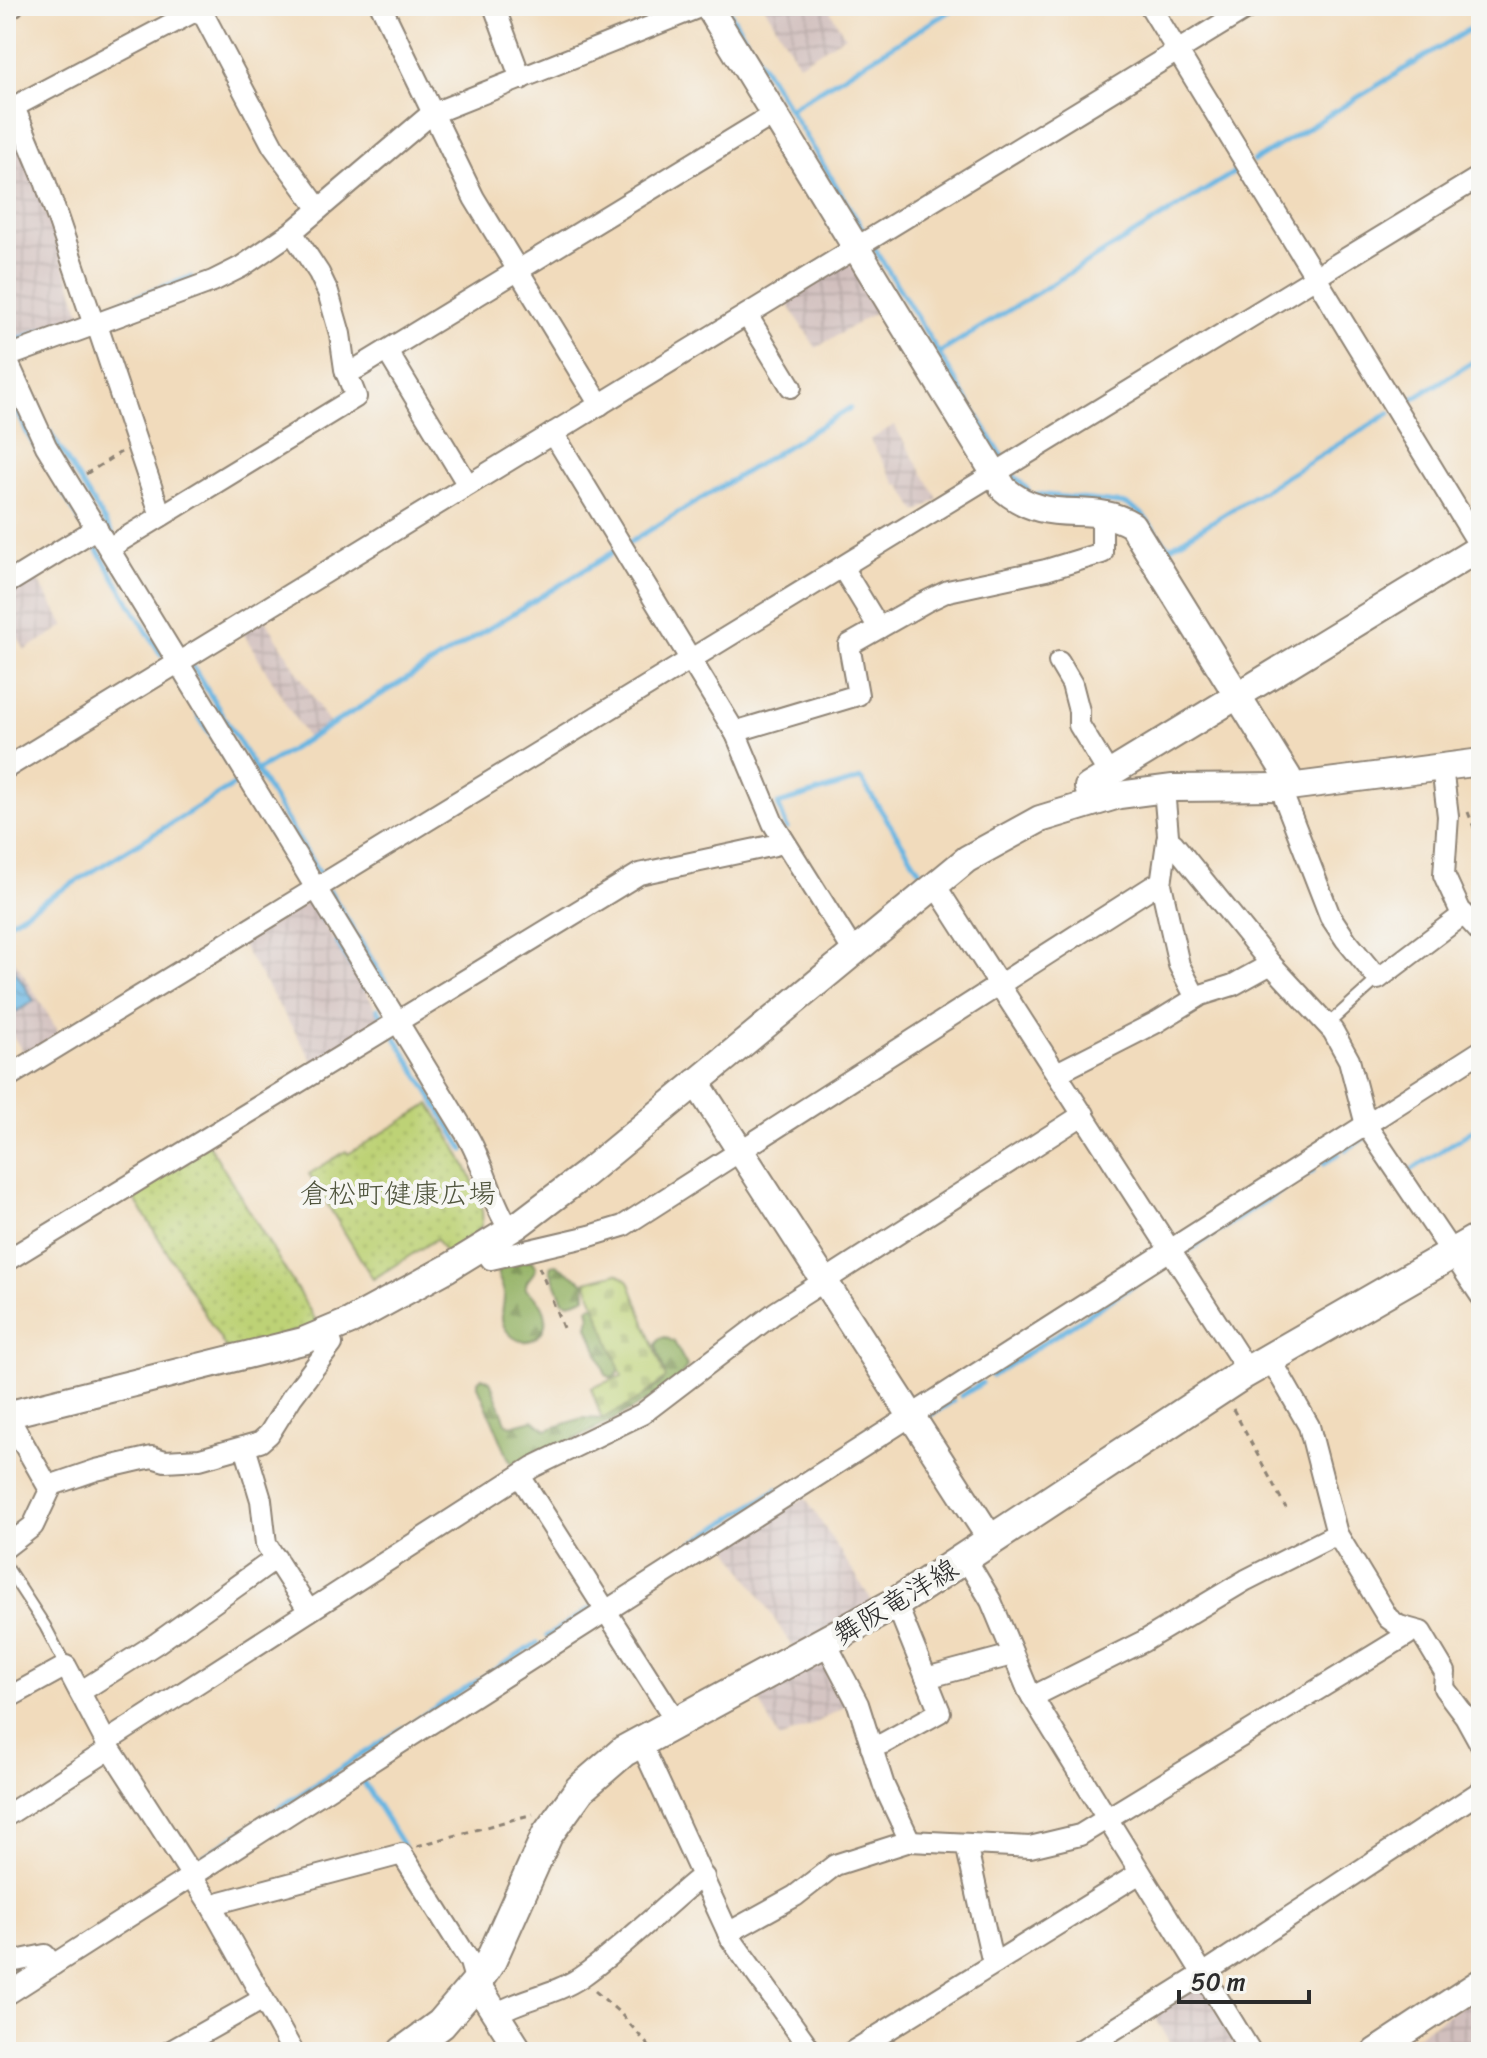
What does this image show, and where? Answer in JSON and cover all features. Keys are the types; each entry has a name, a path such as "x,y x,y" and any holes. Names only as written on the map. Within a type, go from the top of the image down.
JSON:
{"main road":[{"name":"舞阪竜洋線","path":"403,2052 441,2024 476,1983 491,1960 534,1860 558,1817 601,1769 640,1741 896,1603 1221,1388 1481,1237"}],"street":[{"path":"6,11 13,6"},
{"path":"494,6 521,79"},
{"path":"510,1230 497,1209 472,1144 37,430 6,358 213,281 241,267 292,232 431,114 705,6 1004,489 1033,508 1120,517 1140,535 1288,777 1285,800 1305,844 1313,878 1330,916 1378,979 1464,914"},
{"path":"1092,801 1088,787 1481,547 1150,6"},
{"path":"6,768 1251,6"},
{"path":"161,516 45,181 10,109 201,7 273,146 319,209"},
{"path":"387,8 431,114 474,198 600,405"},
{"path":"346,373 387,351 774,114"},
{"path":"6,1078 1481,176"},
{"path":"109,548 356,397 346,373 340,334 328,292 292,232"},
{"path":"747,315 791,387"},
{"path":"387,351 468,485"},
{"path":"553,433 736,734 773,823 854,952"},
{"path":"736,734 858,695 849,645 948,591 1035,573 1102,553 1102,514"},
{"path":"6,584 97,528"},
{"path":"842,567 879,628"},
{"path":"1059,662 1072,684 1079,725 1109,774"},
{"path":"6,1547 33,1526 50,1493 49,1486 8,1414 279,1349 327,1332 483,1247 584,1175 967,859 1015,830 1092,801 1164,789 1286,787 1481,762"},
{"path":"1442,767 1448,816 1443,869 1452,896 1481,933"},
{"path":"1164,789 1167,842 1161,884 1179,965 1196,998"},
{"path":"6,1261 639,874 775,845 783,840"},
{"path":"1167,842 1173,843 1271,964 1342,1045 1366,1125 1481,1296"},
{"path":"483,1247 491,1259 607,1232 638,1217 1161,884"},
{"path":"935,885 1171,1249 1309,1426 1337,1534 1388,1618 1393,1623 1421,1632 1445,1672 1444,1688 1481,1745"},
{"path":"1057,1073 1157,1022 1196,998 1244,980 1271,964"},
{"path":"6,1995 1481,1051"},
{"path":"696,1082 992,1541"},
{"path":"6,1816 309,1611 520,1476 642,1414 776,1312 1084,1114"},
{"path":"49,1486 96,1470 152,1457 165,1461 200,1459 260,1442 269,1434 332,1344 327,1332"},
{"path":"245,1447 261,1500 266,1544 309,1611"},
{"path":"520,1476 676,1721"},
{"path":"1032,1697 1144,1641 1246,1580 1337,1534"},
{"path":"80,1692 157,1643 276,1558"},
{"path":"966,1559 991,1601 1032,1697 1251,2052"},
{"path":"871,1747 940,1712 896,1603"},
{"path":"728,1933 795,1896 835,1865 910,1841 1030,1847 1080,1835 1407,1635 1408,1629"},
{"path":"826,1643 858,1704 884,1786 910,1841"},
{"path":"926,1678 1012,1655"},
{"path":"6,1699 66,1666 108,1745 212,1907 293,2052"},
{"path":"640,1741 728,1933 812,2052"},
{"path":"1078,2052 1203,1974 1481,1791"},
{"path":"966,1844 995,1963"},
{"path":"212,1907 402,1854 470,1962 476,1983 520,2052"},
{"path":"852,2052 1140,1873"},
{"path":"496,2014 505,2008 546,1995 580,1977 704,1877"},
{"path":"6,1963 38,1954 45,1955 53,1965"},
{"path":"1375,2052 1481,1982"},
{"path":"169,2052 263,1999"}],"lane":[{"path":"1327,1025 1378,979"},
{"path":"6,1566 45,1626 66,1666"}],"path":[{"path":"79,478 137,445"},
{"path":"552,1300 563,1328"},
{"path":"1221,1388 1286,1508"},
{"path":"402,1854 408,1849 547,1810 558,1817"},
{"path":"580,1977 621,2014 652,2050"}],"shaded area":[{"path":"764,6 827,6 845,36 799,64"},
{"path":"6,116 13,117 81,314 17,337 6,311"},
{"path":"848,260 879,310 816,348 785,299"},
{"path":"894,425 938,499 917,512 870,440"},
{"path":"34,574 65,626 25,650 6,618 6,591"},
{"path":"264,617 330,725 307,738 242,631"},
{"path":"310,901 385,1023 316,1066 241,944"},
{"path":"6,946 61,1036 26,1057 6,1025"},
{"path":"805,1497 874,1604 793,1648 728,1547"},
{"path":"827,1654 852,1702 813,1725 779,1739 755,1692"},
{"path":"1201,1984 1243,2052 1176,2052 1153,2014"},
{"path":"1481,1993 1481,2052 1391,2052"}],"green space":[{"name":"倉松町健康広場","path":"430,1104 474,1184 480,1202 480,1228 446,1254 436,1239 373,1279 309,1174"},
{"path":"208,1143 318,1324 228,1352 130,1191"},
{"path":"531,1260 536,1267 526,1289 543,1307 545,1325 536,1337 522,1341 514,1338 504,1326 504,1294 497,1270 500,1266"},
{"path":"556,1264 585,1283 586,1296 570,1303 563,1301 550,1270 551,1265"},
{"path":"618,1273 629,1281 666,1378 635,1402 602,1419 591,1388 622,1376 586,1281"},
{"path":"592,1305 596,1307 620,1369 612,1378 606,1375 588,1326 588,1308"},
{"path":"665,1337 674,1342 687,1366 663,1390 524,1464 510,1462 478,1386 482,1377 490,1381 506,1422 511,1426 533,1420 547,1430 582,1418 602,1419 635,1402 663,1382 665,1374 656,1345 659,1339"}],"water":[{"path":"6,956 34,1001 6,1018"}],"waterway":[{"path":"726,6 864,231"},
{"path":"789,109 958,6"},
{"path":"1254,161 1481,22"},
{"path":"939,353 1240,169"},
{"path":"875,249 1003,458"},
{"path":"95,311 191,277"},
{"path":"10,342 83,316"},
{"path":"6,331 11,343"},
{"path":"1403,405 1481,357"},
{"path":"6,385 28,435 82,524"},
{"path":"627,544 850,408"},
{"path":"1037,494 1126,504 1142,514 1169,548 1390,413"},
{"path":"50,432 114,537"},
{"path":"1012,474 1028,490"},
{"path":"94,544 161,655"},
{"path":"121,548 182,649"},
{"path":"256,771 617,550"},
{"path":"192,665 321,876"},
{"path":"176,679 303,886"},
{"path":"787,828 778,804 861,779 923,876"},
{"path":"6,924 239,782"},
{"path":"330,891 403,1011"},
{"path":"312,902 323,920"},
{"path":"337,942 365,988"},
{"path":"378,1009 385,1020"},
{"path":"395,1037 464,1150"},
{"path":"1405,1174 1481,1125"},
{"path":"1346,1150 1366,1137"},
{"path":"1324,1163 1339,1154"},
{"path":"1180,1256 1314,1170"},
{"path":"992,1376 1172,1261"},
{"path":"961,1396 982,1383"},
{"path":"925,1419 953,1401"},
{"path":"645,1574 777,1489"},
{"path":"606,1598 636,1580"},
{"path":"547,1636 595,1606"},
{"path":"414,1721 537,1643"},
{"path":"192,1864 403,1728"},
{"path":"361,1778 404,1847"}]}
